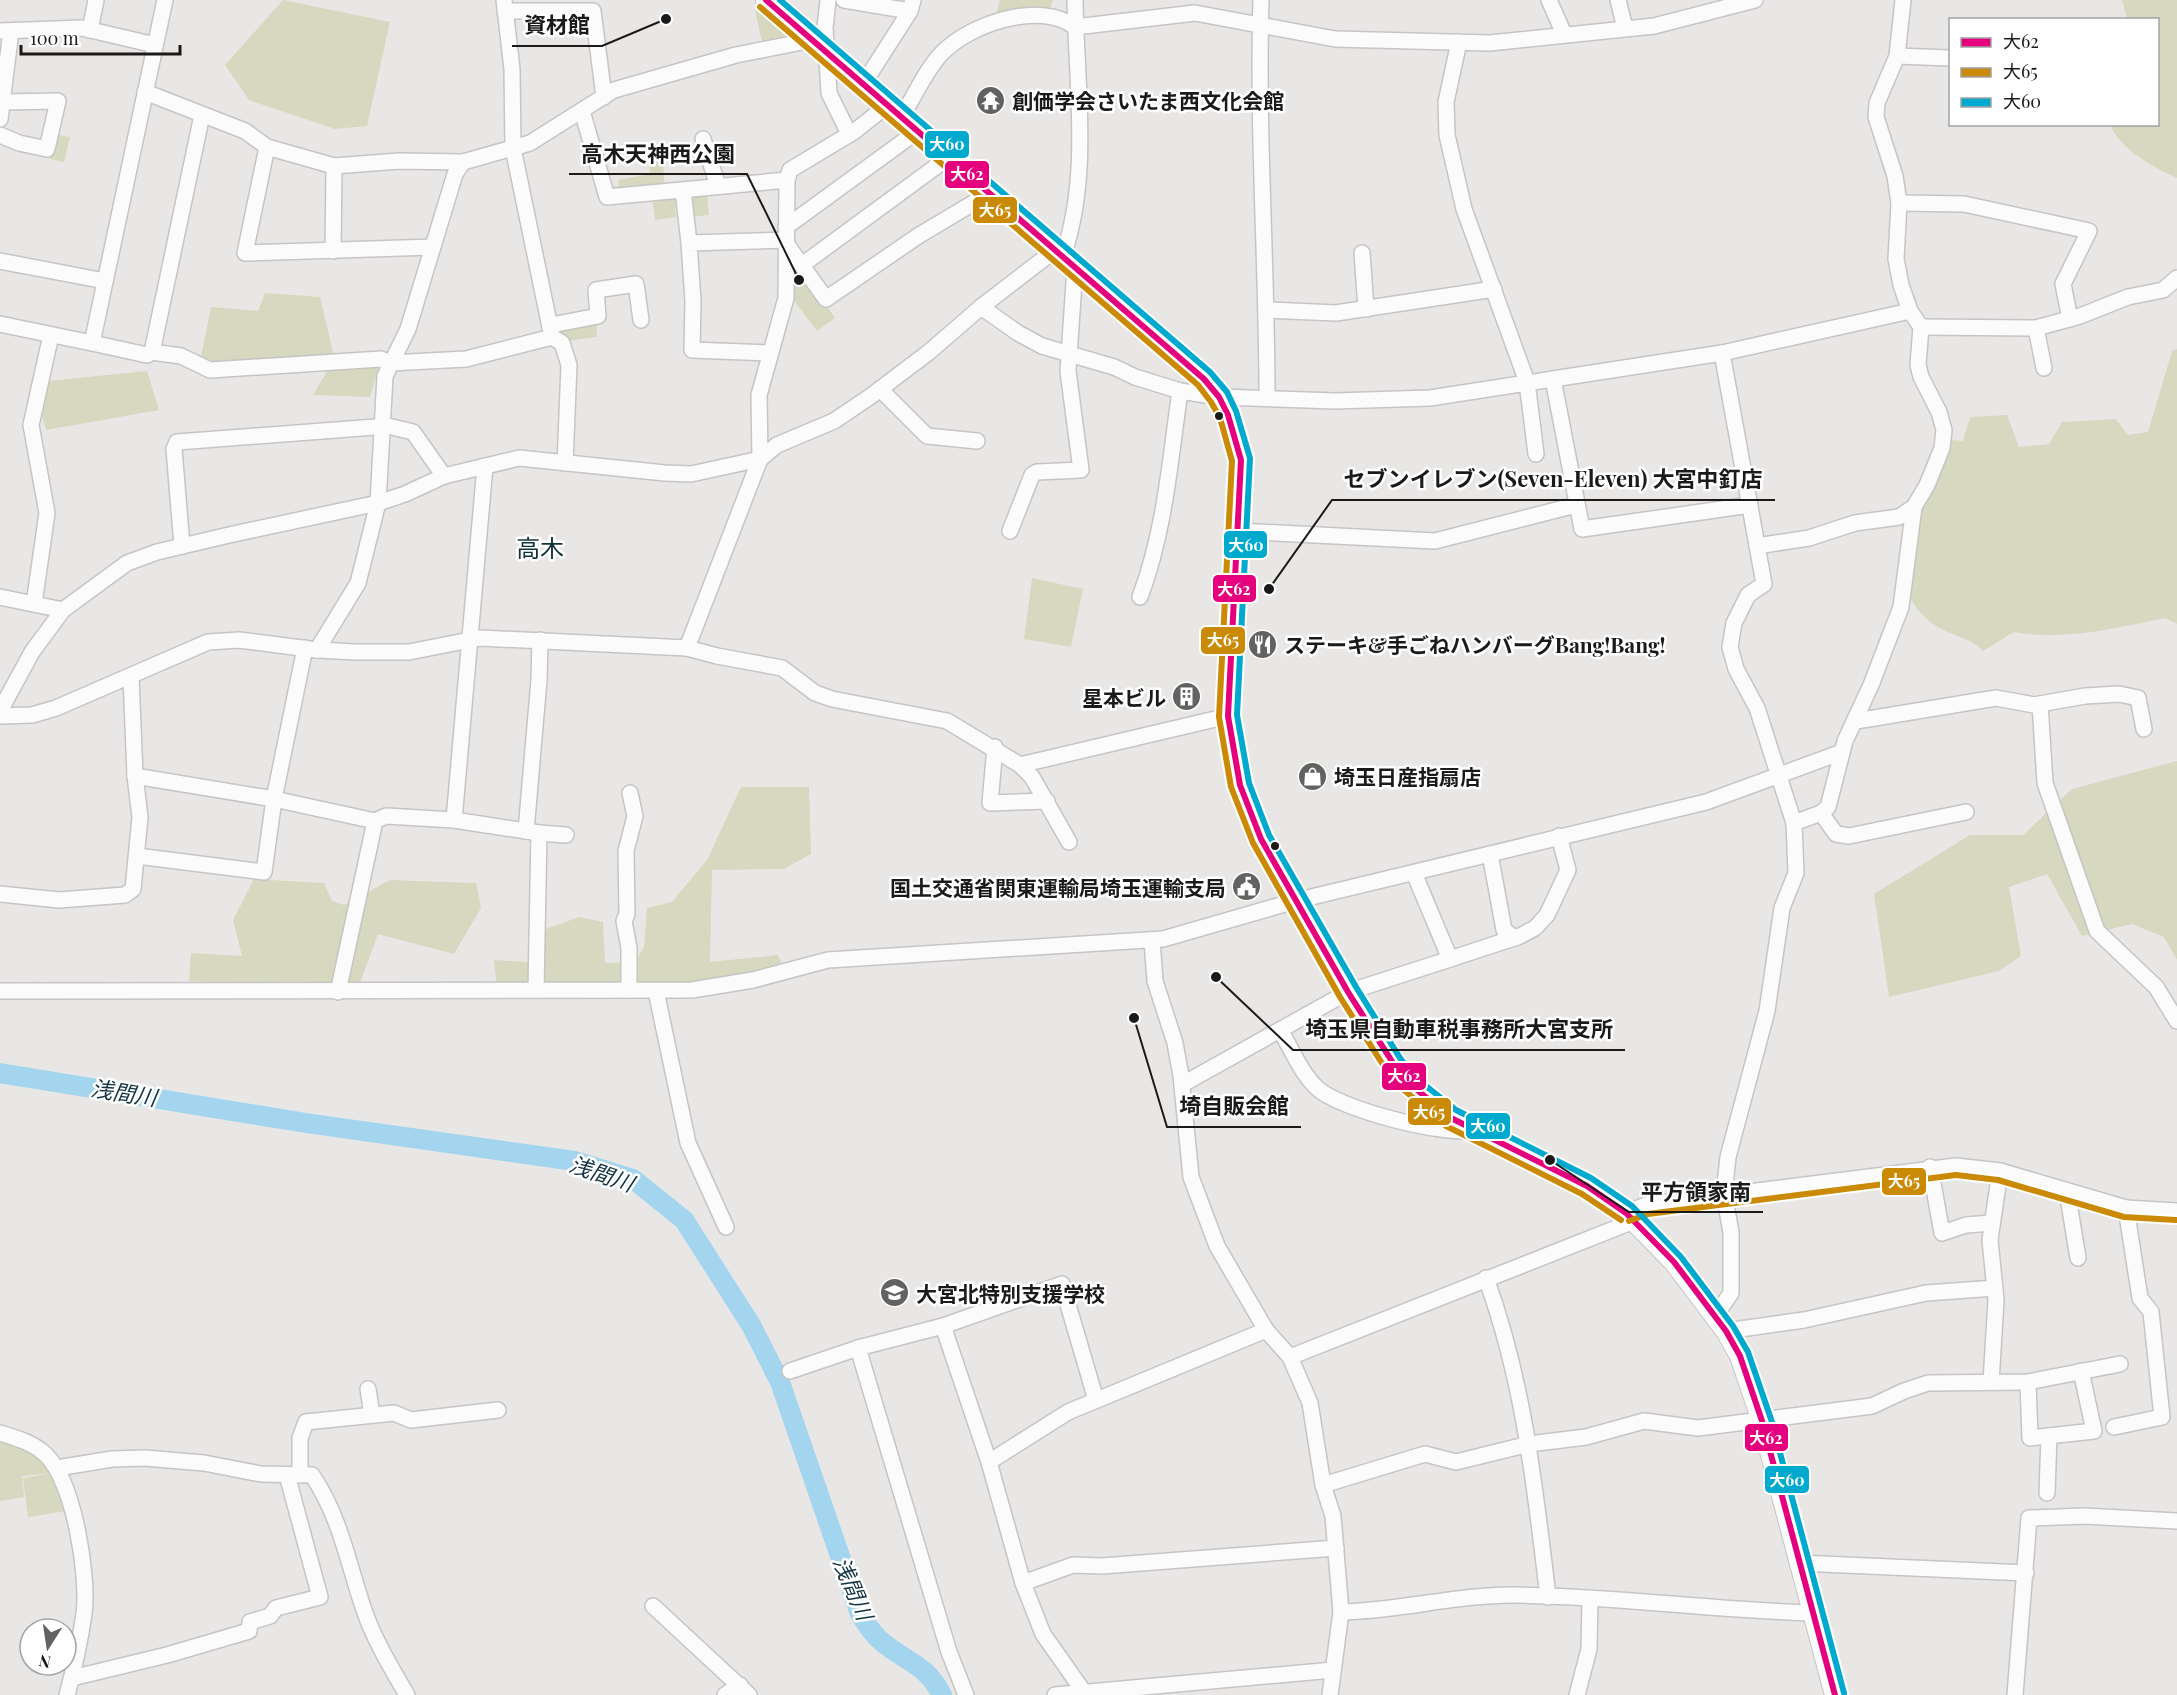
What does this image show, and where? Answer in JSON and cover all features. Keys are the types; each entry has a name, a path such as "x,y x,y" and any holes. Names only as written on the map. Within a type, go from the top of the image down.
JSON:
{"main road":[{"path":"766,0 896,110 1204,379 1219,397 1228,416 1241,460 1227,716 1235,763 1248,808 1261,839 1348,992 1393,1063 1410,1083 1431,1103 1474,1130 1587,1186 1630,1217 1674,1262 1721,1323 1740,1356 1762,1421 1834,1695"}],"street":[{"path":"90,30 96,0"},
{"path":"92,343 165,0"},
{"path":"828,0 818,45 829,93 849,134"},
{"path":"844,0 911,6 864,83"},
{"path":"1010,531 1032,475 1037,472 1081,470 1068,371 1064,258 1078,176 1075,0"},
{"path":"1261,0 1260,181 1267,310 1267,397"},
{"path":"1549,0 1564,33"},
{"path":"1618,0 1625,28"},
{"path":"687,648 760,459 759,396 786,298 787,180 790,170 849,134 896,110 941,53 977,27 1006,18 1036,16 1069,22 1075,27 1195,13 1335,39 1490,43 1564,33 1654,26 1755,0"},
{"path":"1794,823 1821,813 1828,807 1842,752 1901,607 1914,507 1942,448 1944,430 1939,412 1921,377 1918,366 1921,327 1910,311 1896,258 1899,203 1895,176 1876,117 1877,103 1897,57 1903,0"},
{"path":"565,463 569,365 562,343 551,331 544,305 513,148 512,69 504,5 593,11 604,97"},
{"path":"0,119 6,31 90,30 155,45"},
{"path":"1459,42 1446,102 1447,135 1464,209 1527,382 1536,454"},
{"path":"145,92 245,131 267,147 334,166 399,161 463,162 530,143 614,90 736,55 818,45"},
{"path":"1897,57 1949,57"},
{"path":"0,135 19,143 47,148 58,101 3,94"},
{"path":"582,111 607,197 787,180"},
{"path":"152,352 202,115"},
{"path":"689,243 786,236 919,130"},
{"path":"703,139 718,186"},
{"path":"267,147 245,253 433,247"},
{"path":"802,266 949,157"},
{"path":"137,856 264,872 274,800 311,649 358,583 378,502 380,428 385,376 408,329 455,174 463,162"},
{"path":"333,251 334,166"},
{"path":"683,190 693,301 692,350 769,353"},
{"path":"786,236 802,266 826,298 918,236 990,193"},
{"path":"1899,203 1964,204 2089,231 2063,284 2070,319"},
{"path":"1362,253 1366,309"},
{"path":"0,711 32,651 63,610 127,563 182,546 378,502 405,494 444,476 519,458 691,474 760,459 777,445 834,421 929,352 981,307 1064,258"},
{"path":"0,261 105,281"},
{"path":"1921,327 2036,328 2070,319 2128,297 2163,290 2177,278"},
{"path":"0,324 147,355 152,352 181,356 210,370 381,359 390,363 466,359 598,316 596,290 636,284 641,320"},
{"path":"1267,310 1336,313 1494,288"},
{"path":"981,307 1018,333 1042,346 1114,367 1135,377 1180,391 1219,397 1335,401 1430,398 1722,353 1910,311"},
{"path":"2036,328 2044,368"},
{"path":"34,604 47,513 32,424 51,335"},
{"path":"1722,353 1764,584 1748,595 1734,623 1730,647 1736,669 1757,708 1794,823 1796,873 1782,908 1767,1011 1728,1157 1724,1194 1731,1232 1731,1293 1721,1323 1804,1320 1926,1293 1995,1288"},
{"path":"1553,379 1582,529 1750,505"},
{"path":"880,389 927,436 978,441"},
{"path":"1140,597 1155,558 1161,530 1180,391"},
{"path":"182,546 174,449 177,442 388,426 413,432 444,476"},
{"path":"454,820 485,466"},
{"path":"1238,531 1435,541 1576,505"},
{"path":"1757,546 1809,538 1855,523 1899,517 1914,507"},
{"path":"0,597 63,610"},
{"path":"0,716 32,715 56,708 208,642 239,640 311,649 409,652 480,638 687,648 782,668 815,693 832,699 947,721 995,747 1020,765 1032,777 1069,842"},
{"path":"536,989 533,832 540,640"},
{"path":"0,894 59,900 125,895 133,889 140,817 135,776 131,676"},
{"path":"1856,721 1996,698 2040,704 2085,696 2120,694 2138,698 2144,729"},
{"path":"2040,704 2045,783 2097,930 2156,987 2177,1021"},
{"path":"1020,765 1227,716"},
{"path":"995,747 990,803 1047,801"},
{"path":"0,991 339,992 536,989 656,991 717,987 796,970 828,960 1152,940 1295,901 1706,802 1842,752"},
{"path":"135,776 274,800 375,822 386,816 454,820 566,835"},
{"path":"629,990 629,948 624,921 627,914 626,851 635,816 630,794"},
{"path":"1821,813 1836,834 1849,836 1966,812"},
{"path":"339,992 375,822"},
{"path":"1182,1084 1348,992 1515,938 1535,928 1547,915 1568,870 1559,836"},
{"path":"1490,854 1504,930 1515,938"},
{"path":"1414,873 1450,959"},
{"path":"1152,940 1155,981 1175,1043 1182,1084 1191,1177 1217,1246 1266,1330 1290,1357 1310,1402 1323,1485 1333,1516 1341,1612 1330,1695"},
{"path":"656,991 688,1143 726,1227"},
{"path":"1280,1030 1311,1082 1318,1090 1339,1101 1380,1115 1452,1132 1474,1130"},
{"path":"1930,1167 1942,1233 1966,1225 1992,1223"},
{"path":"1290,1357 1373,1326 1630,1217 1646,1204 1930,1167 1979,1167 2126,1208 2177,1210"},
{"path":"1991,1382 1995,1288 1990,1240 2000,1171"},
{"path":"2067,1191 2078,1258"},
{"path":"2114,1427 2162,1417 2151,1312 2140,1298 2126,1208"},
{"path":"1486,1278 1514,1367 1529,1444 1548,1597"},
{"path":"790,1371 858,1348 944,1326 1062,1284 1096,1400"},
{"path":"944,1326 989,1462 1023,1583 1043,1634 1086,1693"},
{"path":"989,1462 1068,1412 1165,1374 1266,1330"},
{"path":"858,1348 949,1652 966,1695"},
{"path":"1323,1485 1425,1454 1456,1462 1529,1444 1586,1437 1644,1421 1698,1428 1762,1421 1872,1406 1928,1383 2028,1382 2120,1364"},
{"path":"2028,1382 2030,1438 2094,1431 2081,1371"},
{"path":"368,1389 372,1415"},
{"path":"72,1678 167,1655 249,1631 250,1622 270,1616 276,1608 320,1597 293,1475 300,1438 306,1422 394,1413 411,1420 498,1410"},
{"path":"0,1433 32,1444 57,1468 75,1517 85,1597 72,1678 67,1695"},
{"path":"2047,1493 2049,1436"},
{"path":"57,1468 112,1459 145,1458 204,1463 261,1474 312,1475 327,1498 340,1529 372,1632 407,1695"},
{"path":"2015,1695 2029,1518 2084,1516 2177,1521"},
{"path":"1023,1583 1073,1565 1102,1566 1336,1548"},
{"path":"1800,1563 2026,1573"},
{"path":"1341,1612 1376,1611 1430,1602 1512,1595 1644,1600 1721,1609 1812,1613"},
{"path":"1577,1695 1588,1649 1590,1599"},
{"path":"653,1606 744,1690"},
{"path":"1055,1695 1333,1670"},
{"path":"725,1695 744,1690"}],"green space":[{"path":"283,0 390,22 367,126 335,129 249,100 225,65"},
{"path":"1000,0 1053,0 1048,14 996,16"},
{"path":"2122,0 2177,0 2177,178 2148,163 2130,150 2111,126 2159,126 2159,18 2127,18"},
{"path":"758,8 778,26 786,26 796,34 794,41 763,47 755,10"},
{"path":"53,134 70,137 64,162 47,158"},
{"path":"663,162 665,192 610,197 608,187 619,186 618,180 650,174 649,163"},
{"path":"686,193 707,194 709,215 687,217"},
{"path":"674,194 681,205 675,207 676,217 655,220 652,197"},
{"path":"789,252 835,318 817,331 790,295"},
{"path":"265,293 320,297 334,356 213,365 201,357 211,307 258,311"},
{"path":"596,318 597,337 566,341 550,328"},
{"path":"2177,349 2177,624 2165,618 2071,634 2014,632 1983,651 1978,646 1936,626 1926,618 1904,589 1912,516 1943,439 1963,441 1970,417 2007,415 2019,447 2049,444 2062,422 2116,419 2128,435 2148,432 2172,351"},
{"path":"330,366 379,366 370,397 313,395"},
{"path":"147,371 159,410 46,430 42,416 48,381"},
{"path":"1032,578 1083,589 1071,647 1024,639"},
{"path":"2177,761 2177,960 2164,937 2132,924 2082,936 2047,874 2009,887 2021,956 1999,971 1889,997 1874,894 1970,835 2023,835 2072,789"},
{"path":"741,787 809,787 811,854 784,869 712,870 710,962 778,955 782,965 695,984 497,987 494,960 543,963 543,930 579,917 603,922 605,963 635,962 644,947 647,908 672,902 707,860"},
{"path":"254,879 324,883 332,901 344,905 390,880 476,883 481,908 454,954 378,934 360,983 319,987 189,981 191,953 242,956 233,920"},
{"path":"0,1436 30,1448 53,1473 22,1476 24,1497 0,1501"},
{"path":"53,1473 67,1511 28,1517 23,1478"}],"waterway":[{"name":"浅間川","path":"0,1073 306,1123 575,1161 633,1179 684,1220 751,1325 780,1382 860,1614 877,1637 929,1676 942,1695"}],"transit line":[{"name":"大62","path":"766,0 1204,379 1219,397 1228,415 1241,460 1228,716 1240,785 1261,839 1348,992 1393,1063 1410,1084 1451,1118 1587,1186 1626,1213 1674,1262 1726,1331 1740,1356 1762,1421 1835,1695"},
{"name":"大60","path":"780,0 1210,372 1227,392 1236,411 1250,458 1237,715 1249,783 1269,835 1356,987 1400,1058 1416,1078 1456,1110 1591,1178 1632,1206 1681,1257 1733,1326 1748,1352 1771,1419 1844,1693"},
{"name":"大65","path":"760,7 1198,385 1211,402 1220,418 1232,461 1219,717 1231,787 1253,843 1340,997 1385,1068 1404,1090 1446,1126 1582,1194 1621,1220"},
{"name":"大65","path":"1629,1221 1648,1214 1956,1175 1998,1180 2124,1217 2176,1220"}],"place":[{"name":"資材館","path":"666,19"},
{"name":"創価学会さいたま西文化会館","path":"991,100"},
{"name":"高木天神西公園","path":"799,280"},
{"name":"セブンイレブン(Seven-Eleven) 大宮中釘店","path":"1269,589"},
{"name":"ステーキ&手ごねハンバーグBang!Bang!","path":"1263,644"},
{"name":"星本ビル","path":"1187,697"},
{"name":"埼玉日産指扇店","path":"1313,776"},
{"name":"国土交通省関東運輸局埼玉運輸支局","path":"1247,887"},
{"name":"埼玉県自動車税事務所大宮支所","path":"1216,977"},
{"name":"埼自販会館","path":"1134,1018"},
{"name":"平方領家南","path":"1550,1160"},
{"name":"大宮北特別支援学校","path":"895,1293"}],"district":[{"name":"高木","path":"540,547"}]}
